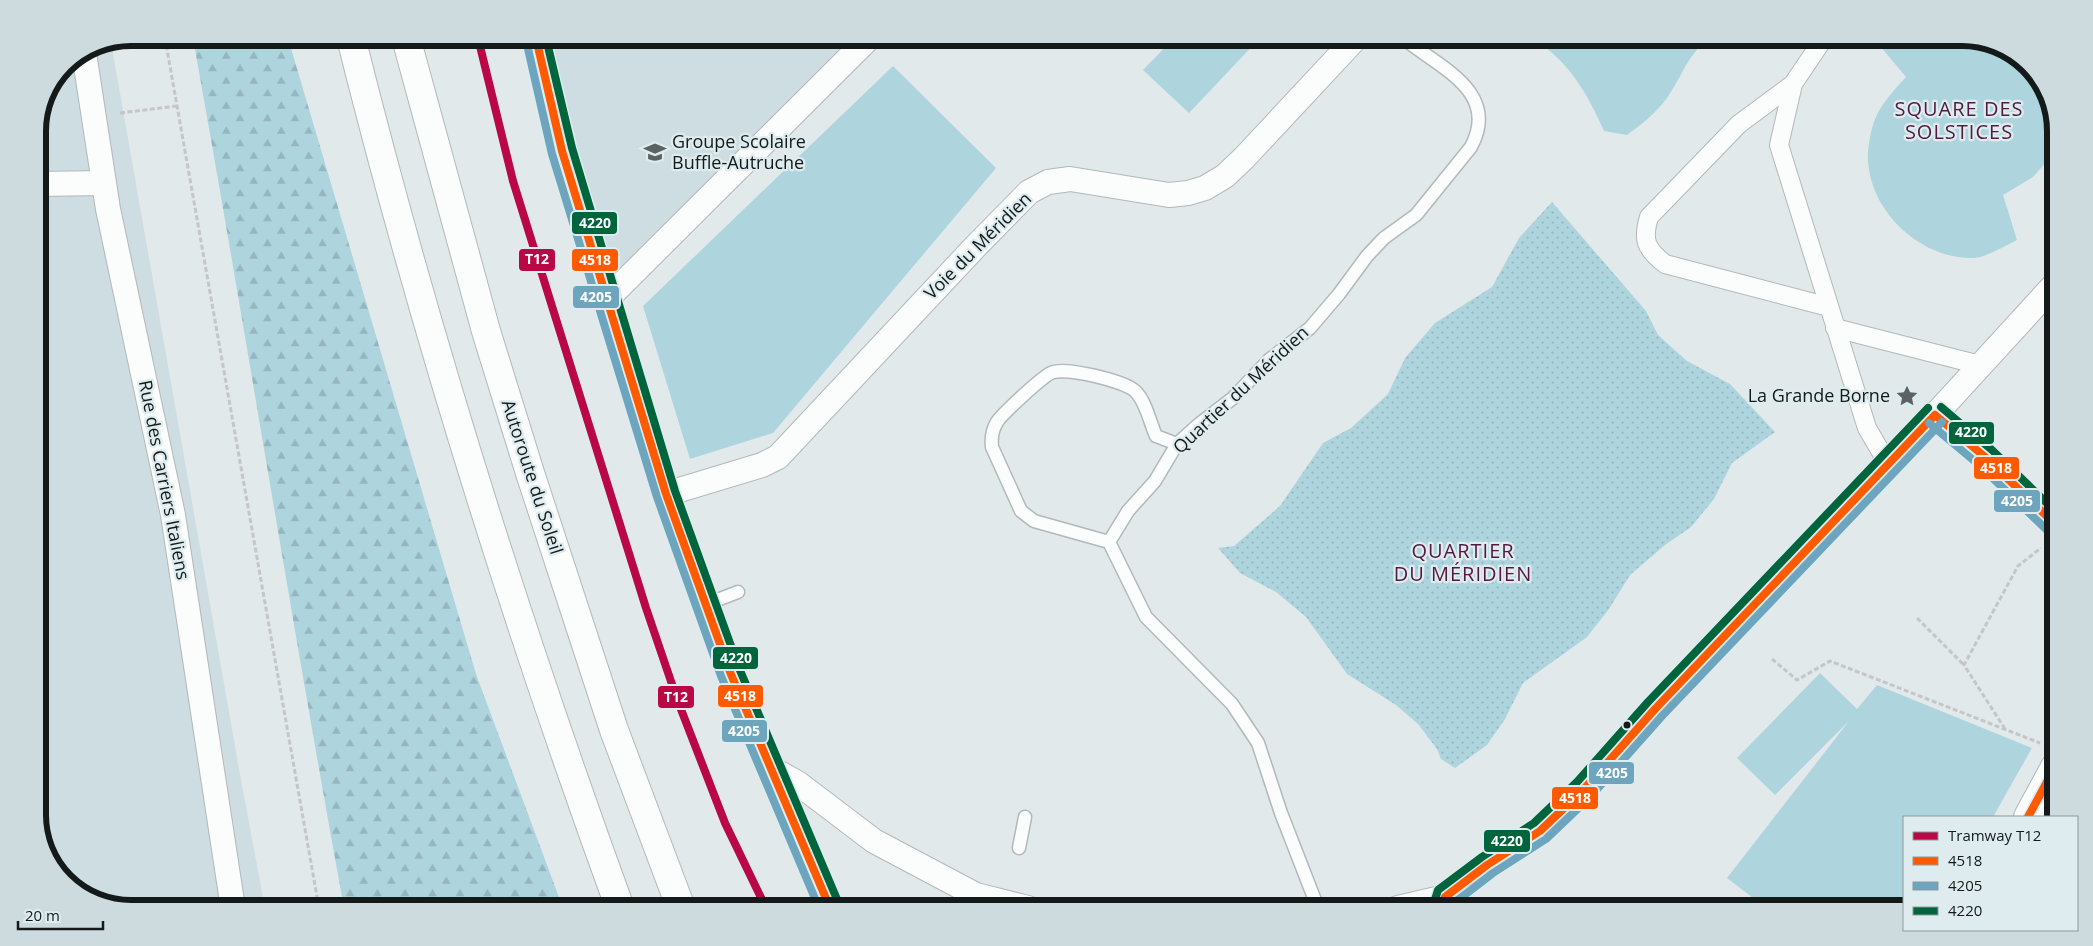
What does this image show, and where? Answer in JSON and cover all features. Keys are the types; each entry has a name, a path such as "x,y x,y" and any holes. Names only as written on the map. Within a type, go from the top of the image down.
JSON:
{"main road":[{"path":"353,46 370,115 477,490 560,742 617,900"},
{"name":"Autoroute du Soleil","path":"408,46 486,331 530,473 614,730 678,900"},
{"path":"2029,816 2047,783"}],"street":[{"path":"538,46 562,151 666,494 704,605 730,672 754,724 769,767 827,900"},
{"path":"606,300 861,46"},
{"name":"Voie du Méridien","path":"666,494 762,465 778,457 1029,192 1048,182 1070,179 1169,195 1188,193 1205,188 1226,176 1349,46"},
{"path":"1819,46 1793,84 1739,124 1649,217 1644,232 1650,252 1665,264 1829,307"},
{"name":"Rue des Carriers Italiens","path":"85,60 108,209 174,515 232,900"},
{"path":"1793,84 1779,145 1867,428 1888,464"},
{"path":"46,184 104,183"},
{"path":"1447,900 1487,865 1540,831 1584,789 1655,709 1935,416 2047,293"},
{"path":"1835,328 1980,365"},
{"path":"1935,416 1985,457 2047,516"},
{"path":"769,767 799,784 874,842 976,895 996,900"}],"lane":[{"name":"Quartier du Méridien","path":"1109,542 1128,511 1156,481 1177,444 1233,398 1269,360 1310,328 1339,294 1367,256 1384,238 1416,215 1471,147 1477,137 1479,115 1477,105 1470,92 1458,79 1414,46"},
{"path":"1177,444 1156,436 1141,399 1130,386 1070,372 1052,372 998,420 991,439 992,447 1025,516 1034,521 1109,542 1146,617 1232,704 1258,743 1280,813 1315,900"},
{"path":"704,605 738,592"},
{"path":"1019,848 1025,817"}],"path":[{"path":"166,46 318,900"},
{"path":"94,116 177,106"},
{"path":"1964,665 2018,566 2042,548"},
{"path":"1917,618 1964,665 2006,729"},
{"path":"1772,659 1797,680 1830,661 2040,743"}],"shaded area":[{"name":"Groupe Scolaire Buffle-Autruche","path":"552,46 846,46 607,282 556,78"},
{"path":"112,49 264,900 132,900 115,898 99,893 71,875 58,857 48,831 46,820 46,126 53,99 71,71 84,61"}],"green space":[{"path":"194,46 290,46 476,674 560,900 343,900"},
{"path":"1166,46 1252,46 1189,113 1143,70"},
{"path":"1544,46 1700,46 1663,103 1627,135 1604,131 1583,90 1556,56"},
{"path":"1880,46 1961,46 1978,48 2004,58 2022,71 2029,80 2044,110 2047,126 2047,161 2033,177 2003,195 2017,240 1980,257 1955,257 1936,251 1919,242 1903,230 1890,216 1879,199 1872,181 1868,162 1868,149 1874,121 1881,107 1906,77"},
{"path":"893,66 996,168 773,433 690,459 643,306"},
{"path":"1552,202 1646,311 1658,335 1687,361 1730,384 1775,432 1732,463 1714,499 1691,527 1665,545 1630,575 1609,609 1587,637 1523,683 1505,719 1487,745 1455,768 1441,759 1437,749 1418,724 1396,705 1347,674 1306,617 1276,592 1240,573 1218,548 1234,546 1280,506 1323,443 1351,428 1388,394 1405,358 1435,323 1492,287 1519,238"},
{"path":"1820,673 1857,709 1877,685 2032,748 1994,816 1903,816 1903,900 1756,900 1727,878 1849,721 1775,795 1737,758"}],"tram line":[{"name":"T12","path":"480,46 513,181 646,608 677,699 725,823 762,900"}],"transit line":[{"name":"4205","path":"527,46 552,154 657,497 721,676 816,900"},
{"name":"4518","path":"538,46 562,151 666,494 730,672 827,900"},
{"name":"4220","path":"548,46 572,148 675,491 739,668 837,900"},
{"name":"4220","path":"1941,407 1992,450 2047,503"},
{"name":"4220","path":"1435,900 1438,890 1482,857 1534,823 1577,782 1648,702 1928,408"},
{"name":"4518","path":"1935,415 1985,457 2047,516"},
{"name":"4518","path":"1444,900 1445,897 1487,865 1540,831 1584,789 1655,709 1935,415"},
{"name":"4205","path":"1458,900 1493,873 1546,839 1591,796 1662,716 1942,422"},
{"name":"4205","path":"1929,423 1978,464 2047,530"},
{"name":"4518","path":"2029,816 2047,782"}],"place":[{"name":"Groupe Scolaire Buffle-Autruche","path":"655,152"},
{"name":"La Grande Borne","path":"1907,396"}],"district":[{"name":"SQUARE DES SOLSTICES","path":"1959,120"},
{"name":"QUARTIER DU MÉRIDIEN","path":"1463,562"}]}
